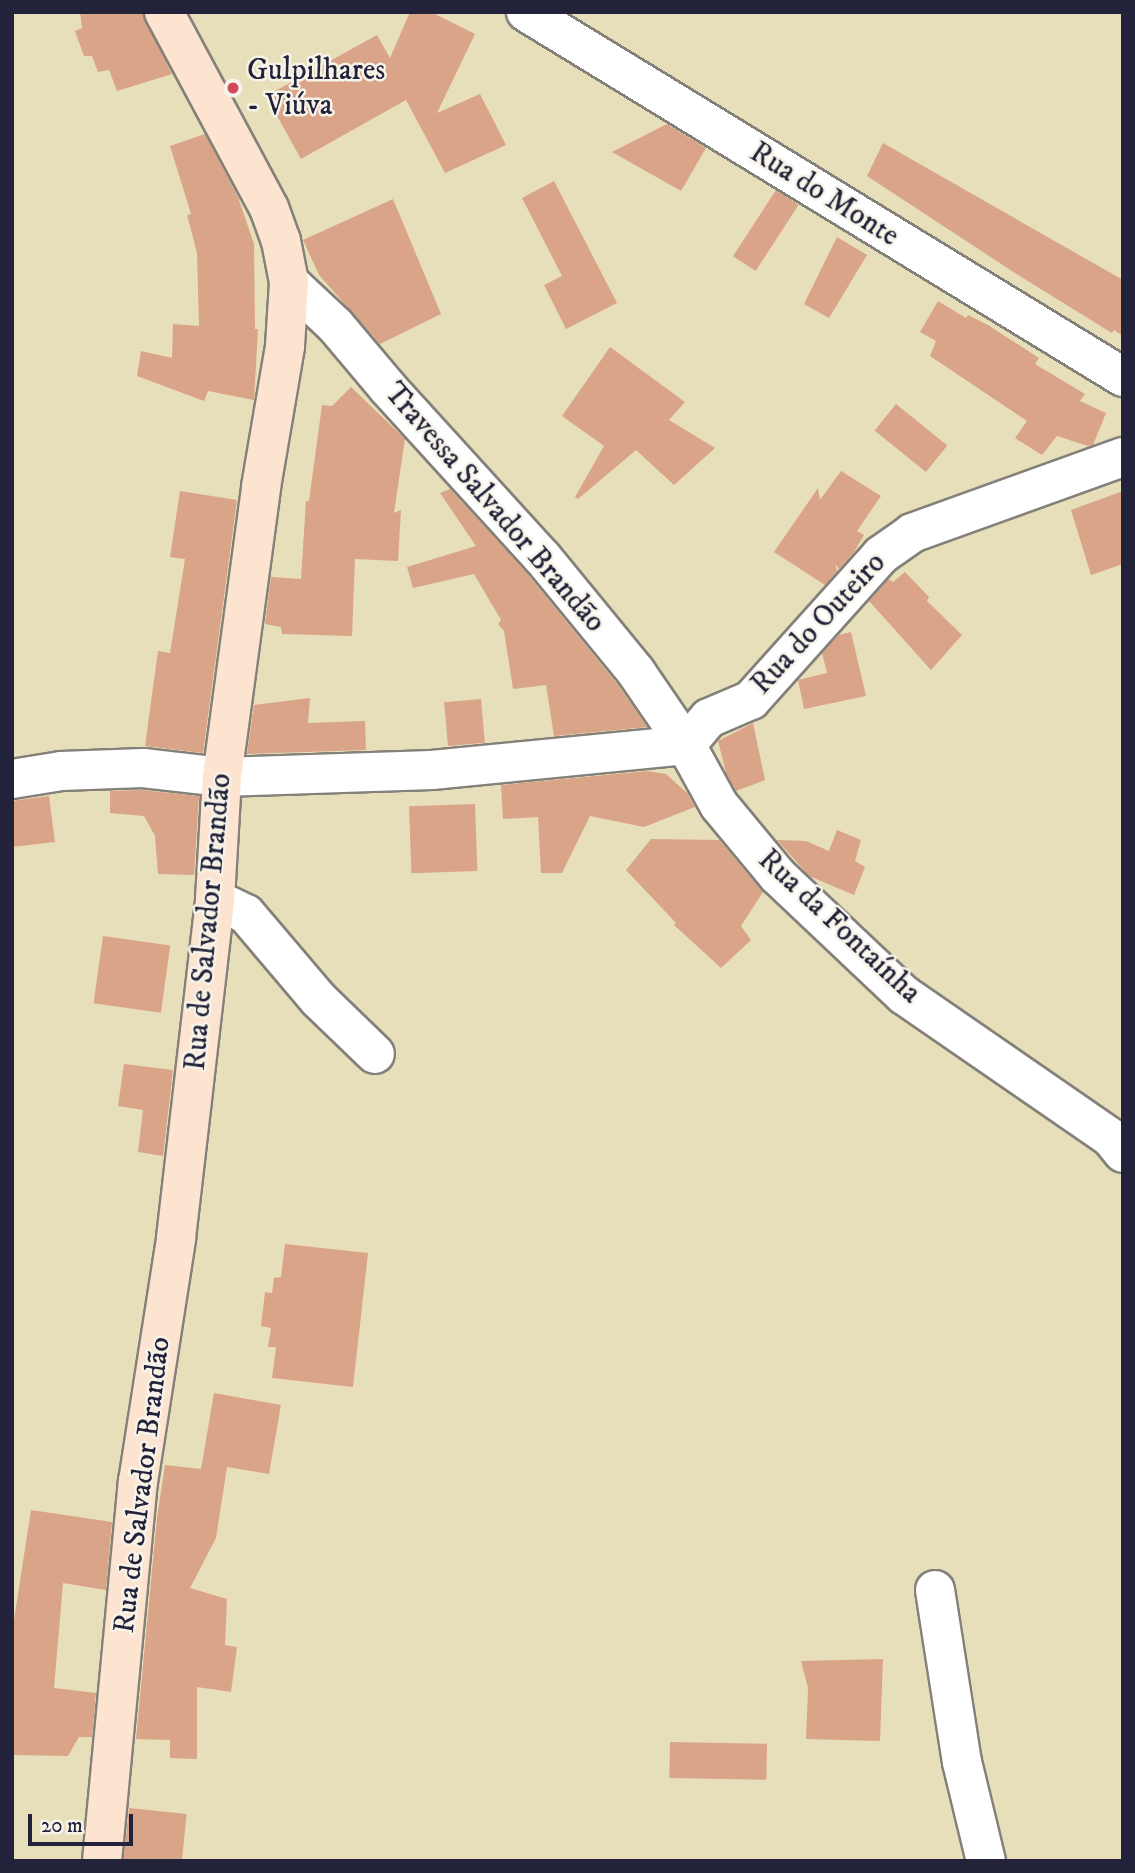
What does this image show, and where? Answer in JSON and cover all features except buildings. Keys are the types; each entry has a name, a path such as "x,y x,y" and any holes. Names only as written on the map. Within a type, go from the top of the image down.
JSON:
{"main road":[{"name":"Rua de Salvador Brandão","path":"102,1861 138,1482 176,1238 215,899 222,777 261,487 285,345 289,282 281,241 269,208 164,12"}],"street":[{"name":"Rua do Monte","path":"526,12 1123,377"},
{"name":"Travessa Salvador Brandão","path":"289,282 335,325 388,388 542,557 636,672 686,745"},
{"name":"Rua do Outeiro","path":"686,745 709,718 751,700 881,555 912,533 1123,457"},
{"path":"12,779 61,771 143,768 222,777 432,770 686,745"},
{"name":"Rua da Fontaínha","path":"686,745 719,805 778,876 904,995 1111,1138 1123,1153"},
{"path":"215,899 246,914 317,999 375,1054"},
{"path":"935,1590 962,1762 986,1861"}],"place":[{"name":"Gulpilhares - Viúva","path":"233,88"}]}
